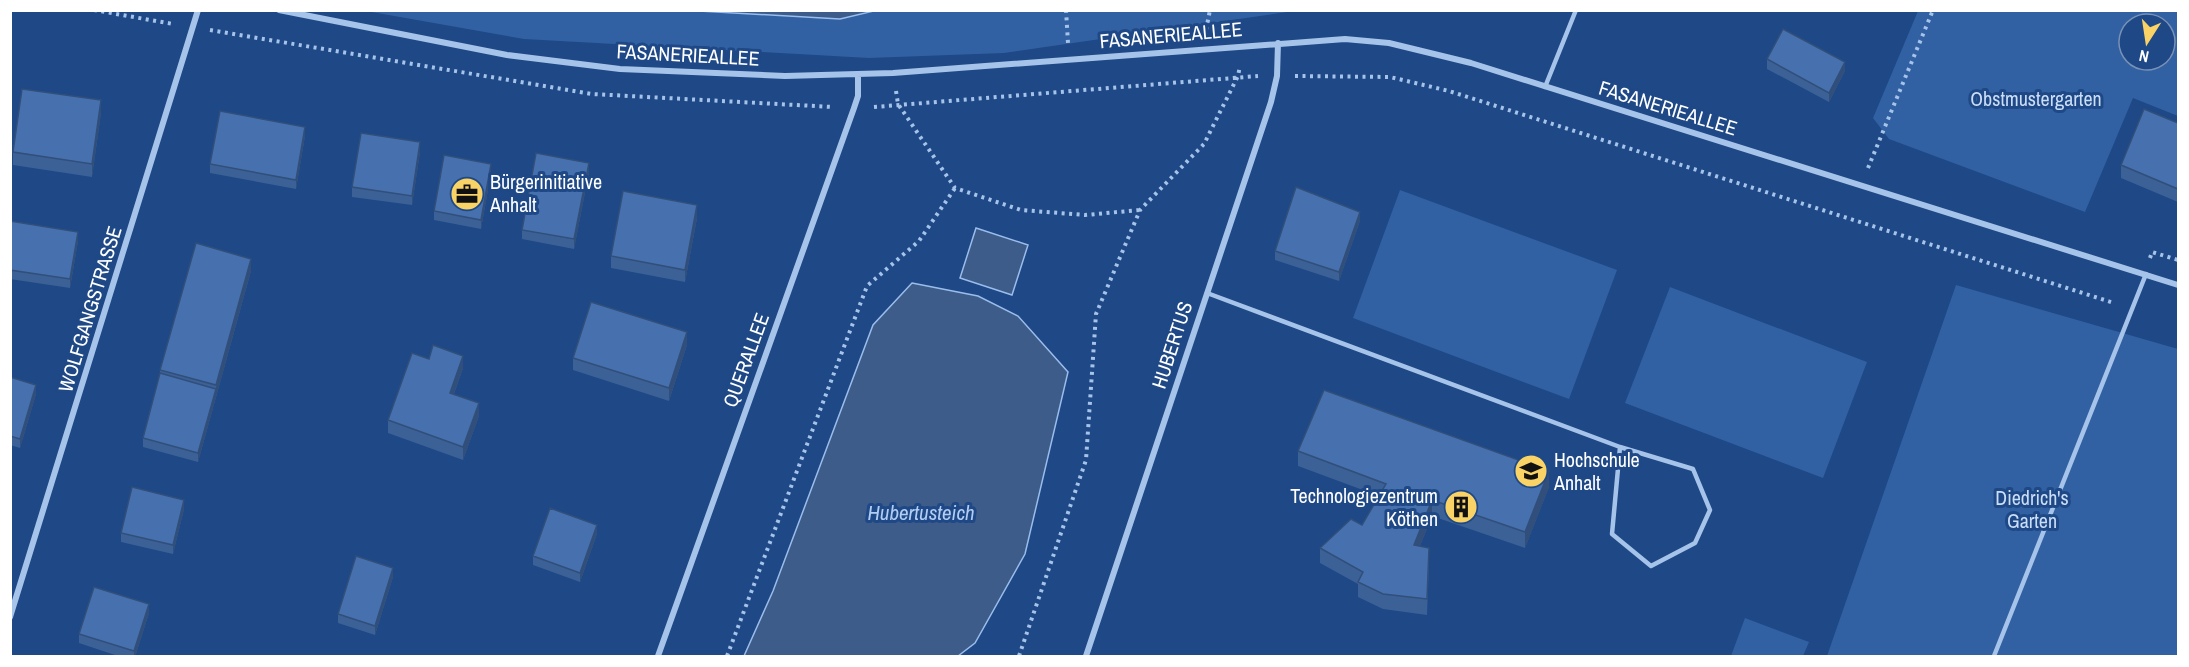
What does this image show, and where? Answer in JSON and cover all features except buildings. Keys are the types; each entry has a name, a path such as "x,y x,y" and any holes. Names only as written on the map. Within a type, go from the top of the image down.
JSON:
{"street":[{"name":"WOLFGANGSTRASSE","path":"10,617 198,10"},
{"name":"FASANERIEALLEE","path":"279,10 507,55 574,64 620,69 785,76 858,74 1278,42 1345,39 1389,43 1429,51 2146,273 2178,285"},
{"name":"HUBERTUS","path":"1086,657 1271,102 1277,76 1278,42"},
{"name":"QUERALLEE","path":"658,657 854,108 858,96 858,74"}],"lane":[{"path":"1545,87 1576,10"},
{"path":"1994,657 2079,436 2146,273"},
{"path":"1207,293 1620,447 1693,469 1710,510 1695,543 1651,566 1612,534 1620,447"}],"path":[{"path":"1066,10 1069,59"},
{"path":"1861,185 1933,10"},
{"path":"1019,657 1086,460 1096,314 1140,210 1204,144 1238,76 1244,45"},
{"path":"1140,210 1085,215 1021,210 955,188 898,104 1238,76 1390,77 1449,91 2133,309"},
{"path":"727,657 867,286 919,241 955,188"}],"green space":[{"path":"699,10 840,19 874,10 1294,11 1004,53 869,58 524,39 366,11"},
{"name":"Obstmustergarten","path":"1918,11 2178,11 2178,116 2133,98 2085,212 1889,139 1873,118"},
{"path":"1400,190 1617,270 1569,399 1353,318"},
{"name":"Diedrich's Garten","path":"1956,285 2178,349 2178,656 1827,656"},
{"path":"1670,287 1867,362 1823,478 1625,403"},
{"path":"1745,618 1809,642 1803,656 1731,656"}],"water":[{"path":"874,10 840,19 699,11"},
{"path":"976,228 1028,245 1012,295 960,278"},
{"name":"Hubertusteich","path":"912,283 978,296 1018,316 1068,372 1025,554 975,643 958,656 744,656 773,591 873,325"}],"place":[{"name":"Bürgerinitiative Anhalt","path":"467,194"},
{"name":"Hochschule Anhalt","path":"1531,471"},
{"name":"Technologiezentrum Köthen","path":"1461,507"}]}
